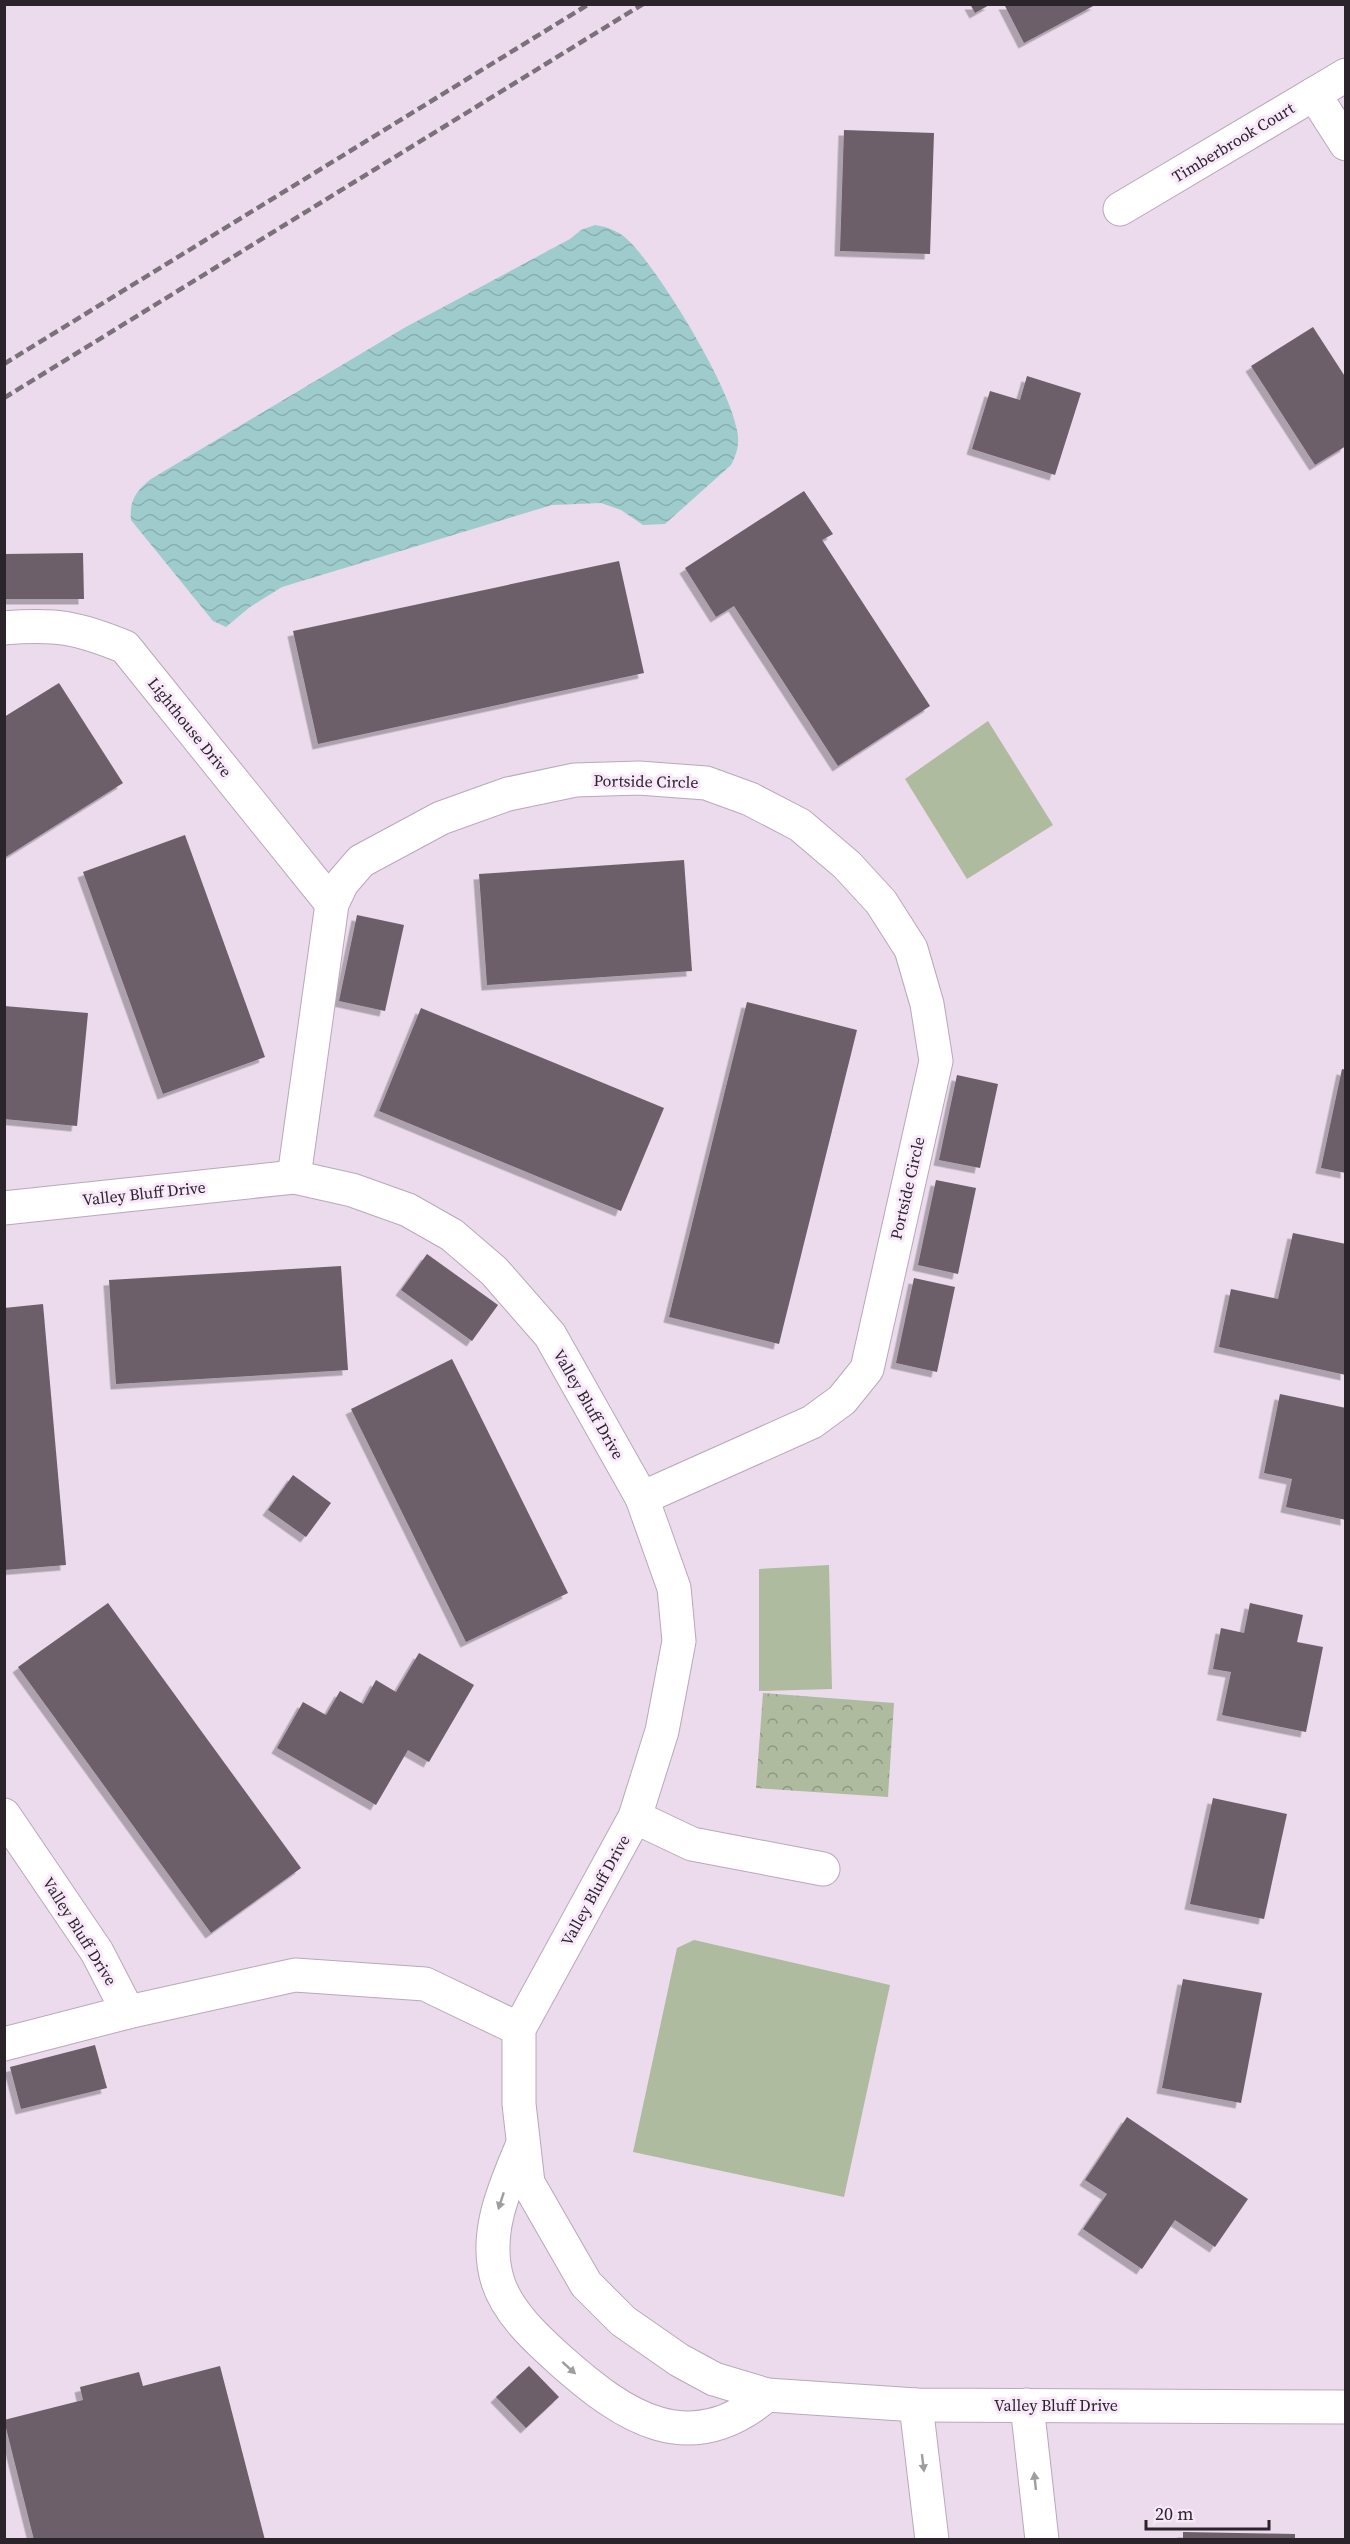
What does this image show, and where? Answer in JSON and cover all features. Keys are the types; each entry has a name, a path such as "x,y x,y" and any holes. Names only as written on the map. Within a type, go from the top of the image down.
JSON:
{"street":[{"name":"Timberbrook Court","path":"1120,209 1346,75"},
{"path":"1314,94 1346,144"},
{"name":"Lighthouse Drive","path":"4,628 48,625 88,632 125,647 332,904"},
{"name":"Portside Circle","path":"294,1176 332,904 342,883 361,861 441,818 508,794 575,780 639,778 706,783 750,799 800,825 847,865 881,902 911,949 927,1004 936,1061 867,1369 842,1400 812,1422 642,1498"},
{"name":"Valley Bluff Drive","path":"4,1208 294,1176 352,1190 408,1210 452,1234 494,1270 550,1335 642,1498 674,1588 680,1641 663,1731 635,1817 519,2029 522,2146 528,2183 586,2284 623,2321 679,2360 714,2379 767,2395 916,2405 1346,2407"},
{"name":"Valley Bluff Drive","path":"4,1815 97,1952 128,2012"},
{"path":"635,1817 692,1844 823,1869"},
{"path":"4,2044 128,2012 295,1975 425,1984 519,2029"},
{"name":"Valley Bluff Drive","path":"522,2146 495,2217 493,2249 498,2282 515,2314 550,2350 601,2395 626,2412 659,2425 692,2428 726,2422 748,2412 767,2395"},
{"path":"916,2405 932,2540"},
{"path":"1027,2405 1042,2540"}],"green space":[{"path":"988,721 1053,825 967,879 905,779"},
{"path":"829,1565 832,1689 759,1691 759,1569"},
{"path":"763,1693 894,1703 888,1797 756,1788"},
{"path":"694,1940 890,1985 844,2197 633,2152 677,1948"}],"water":[{"path":"595,225 614,231 631,243 660,280 693,332 722,387 737,430 738,444 731,465 665,524 643,525 621,510 601,503 552,505 282,587 250,607 226,627 213,621 131,520 133,501 142,487 151,479 404,328 570,239 581,230"}],"building":[{"path":"970,4 991,4 975,13"},
{"path":"1004,4 1097,4 1024,43"},
{"path":"844,130 934,133 930,254 840,251"},
{"path":"1313,327 1346,378 1346,446 1315,465 1251,366"},
{"path":"1027,376 1081,393 1055,475 972,449 990,391 1020,400"},
{"path":"804,491 833,534 822,540 930,706 838,766 734,606 716,617 685,568"},
{"path":"83,553 84,599 4,599 4,554"},
{"path":"619,561 644,673 318,744 293,631"},
{"path":"59,683 123,783 4,858 4,717"},
{"path":"185,835 265,1057 163,1094 83,872"},
{"path":"684,860 692,971 487,985 479,874"},
{"path":"357,915 404,925 385,1011 339,1001"},
{"path":"747,1002 857,1030 779,1344 669,1317"},
{"path":"4,1006 88,1013 77,1126 4,1119"},
{"path":"421,1008 664,1108 621,1211 379,1111"},
{"path":"1342,1069 1346,1070 1346,1173 1321,1168"},
{"path":"957,1075 998,1084 980,1168 939,1160"},
{"path":"936,1180 976,1188 958,1274 918,1265"},
{"path":"1293,1233 1346,1244 1346,1375 1219,1347 1231,1289 1278,1299"},
{"path":"427,1254 498,1305 472,1341 401,1290"},
{"path":"341,1266 348,1370 116,1384 109,1280"},
{"path":"914,1278 955,1287 937,1372 896,1363"},
{"path":"43,1304 66,1565 4,1570 4,1308"},
{"path":"452,1359 568,1593 466,1642 351,1409"},
{"path":"1280,1394 1346,1408 1346,1520 1286,1507 1292,1479 1264,1473"},
{"path":"293,1475 331,1503 306,1537 268,1510"},
{"path":"108,1603 301,1868 211,1933 18,1667"},
{"path":"1250,1603 1303,1615 1297,1642 1323,1647 1306,1732 1222,1715 1231,1672 1213,1669 1221,1628 1244,1633"},
{"path":"419,1653 474,1685 429,1762 408,1750 376,1805 277,1748 303,1702 326,1715 340,1691 363,1704 376,1680 396,1692"},
{"path":"1213,1798 1287,1814 1264,1919 1190,1904"},
{"path":"1183,1979 1262,1993 1241,2103 1162,2088"},
{"path":"95,2045 107,2088 21,2109 10,2067"},
{"path":"1127,2117 1248,2199 1215,2247 1175,2220 1142,2269 1083,2229 1107,2194 1085,2180"},
{"path":"220,2366 265,2540 34,2540 4,2420 83,2400 80,2387 139,2372 143,2386"},
{"path":"529,2366 559,2397 526,2428 496,2397"},
{"path":"1183,2532 1295,2534 1295,2540 1183,2540"}],"railway":[{"path":"4,364 589,4"},
{"path":"4,398 643,4"}]}
